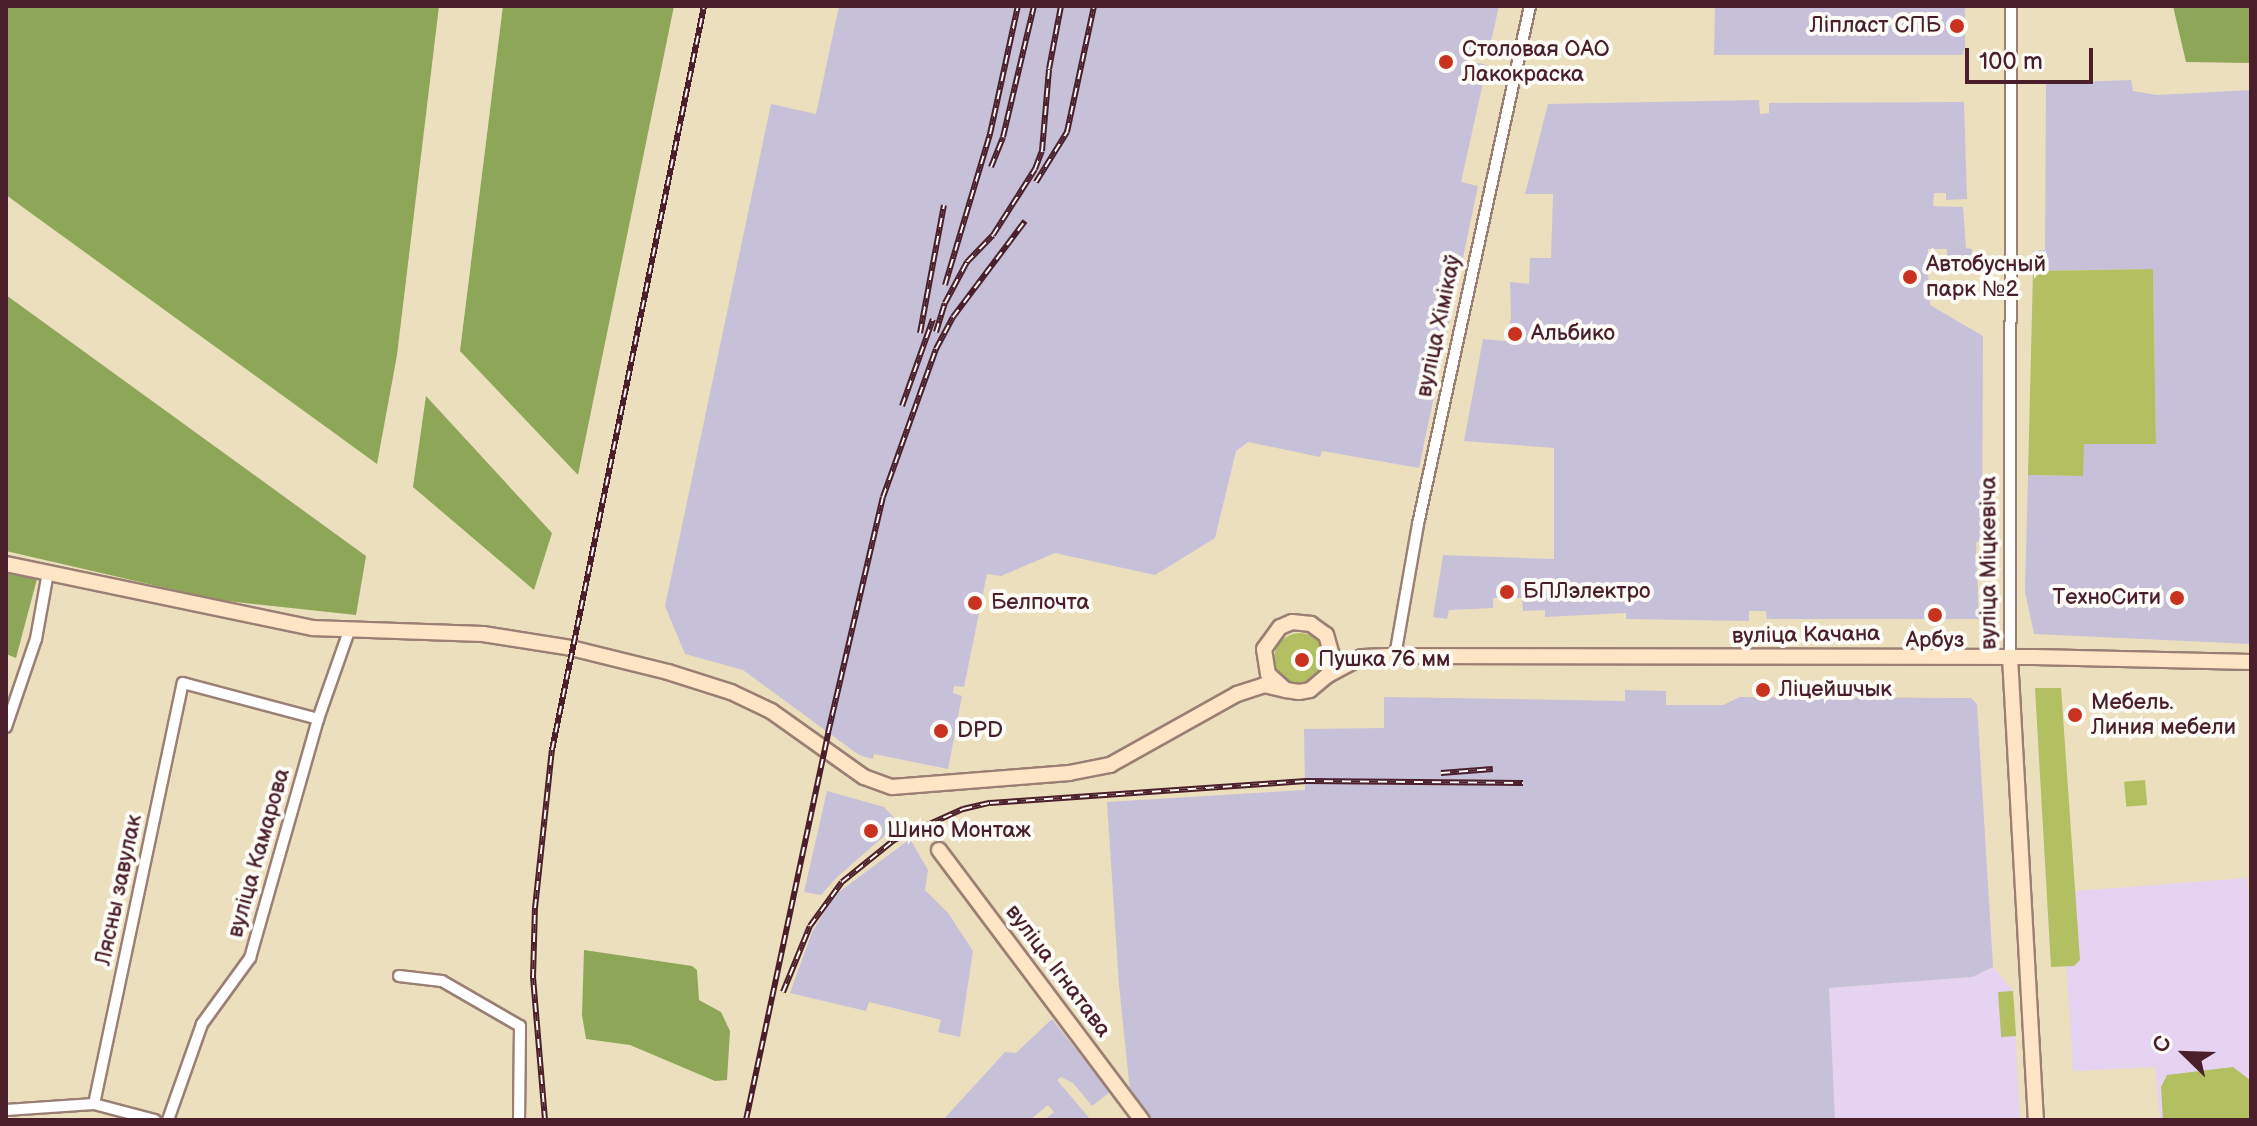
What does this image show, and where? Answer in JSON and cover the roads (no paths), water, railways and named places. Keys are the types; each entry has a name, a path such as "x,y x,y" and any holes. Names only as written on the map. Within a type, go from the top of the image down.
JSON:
{"main road":[{"name":"вуліца Качана","path":"6,564 312,628 483,634 536,641 668,672 753,702 864,777 892,787 1069,773 1110,765 1237,694 1264,685 1286,690 1310,690 1328,675 1362,657 2010,657 2251,662"},
{"name":"вуліца Качана","path":"1237,694 1265,667 1267,640 1285,624 1311,624 1330,642 1362,657"},
{"path":"1328,675 1333,659 1330,642"},
{"name":"вуліца Міцкевіча","path":"2010,657 2036,1120"},
{"path":"1265,667 1273,681 1286,690"},
{"name":"вуліца Ігнатава","path":"939,850 1142,1120"}],"street":[{"name":"вуліца Хімікаў","path":"1395,656 1418,524 1530,6"},
{"name":"вуліца Міцкевіча","path":"2010,657 2011,6"},
{"path":"6,727 36,639 48,572"},
{"name":"вуліца Камарова","path":"168,1120 202,1024 250,958 318,719 349,631"},
{"name":"Лясны завулак","path":"94,1104 183,683 318,719"},
{"path":"399,976 442,981 520,1026 519,1120"},
{"path":"6,1110 94,1104 155,1120"}],"railway":[{"path":"545,1120 533,978 535,908 552,750 704,6"},
{"path":"945,285 990,134 1018,6"},
{"path":"991,167 1003,137 1034,6"},
{"path":"936,332 945,303 967,262 993,235 1035,169 1042,151 1049,69 1061,6"},
{"path":"1036,182 1067,132 1094,6"},
{"path":"920,333 944,205"},
{"path":"746,1120 828,733 883,497 936,349 953,317 1025,221"},
{"path":"902,406 933,319"},
{"path":"1441,773 1493,769"},
{"path":"783,992 810,926 842,882 894,840 963,809 990,803 1306,781 1523,783"}],"place":[{"name":"Ліпласт СПБ","path":"1957,26"},
{"name":"Столовая ОАО Лакокраска","path":"1446,62"},
{"name":"Автобусный парк №2","path":"1910,277"},
{"name":"Альбико","path":"1515,334"},
{"name":"БПЛэлектро","path":"1507,592"},
{"name":"ТехноСити","path":"2177,598"},
{"name":"Белпочта","path":"975,603"},
{"name":"Арбуз","path":"1935,615"},
{"name":"Пушка 76 мм","path":"1302,660"},
{"name":"Ліцейшчык","path":"1763,690"},
{"name":"Мебель. Линия мебели","path":"2075,715"},
{"name":"DPD","path":"941,731"},
{"name":"Шино Монтаж","path":"871,831"}]}
